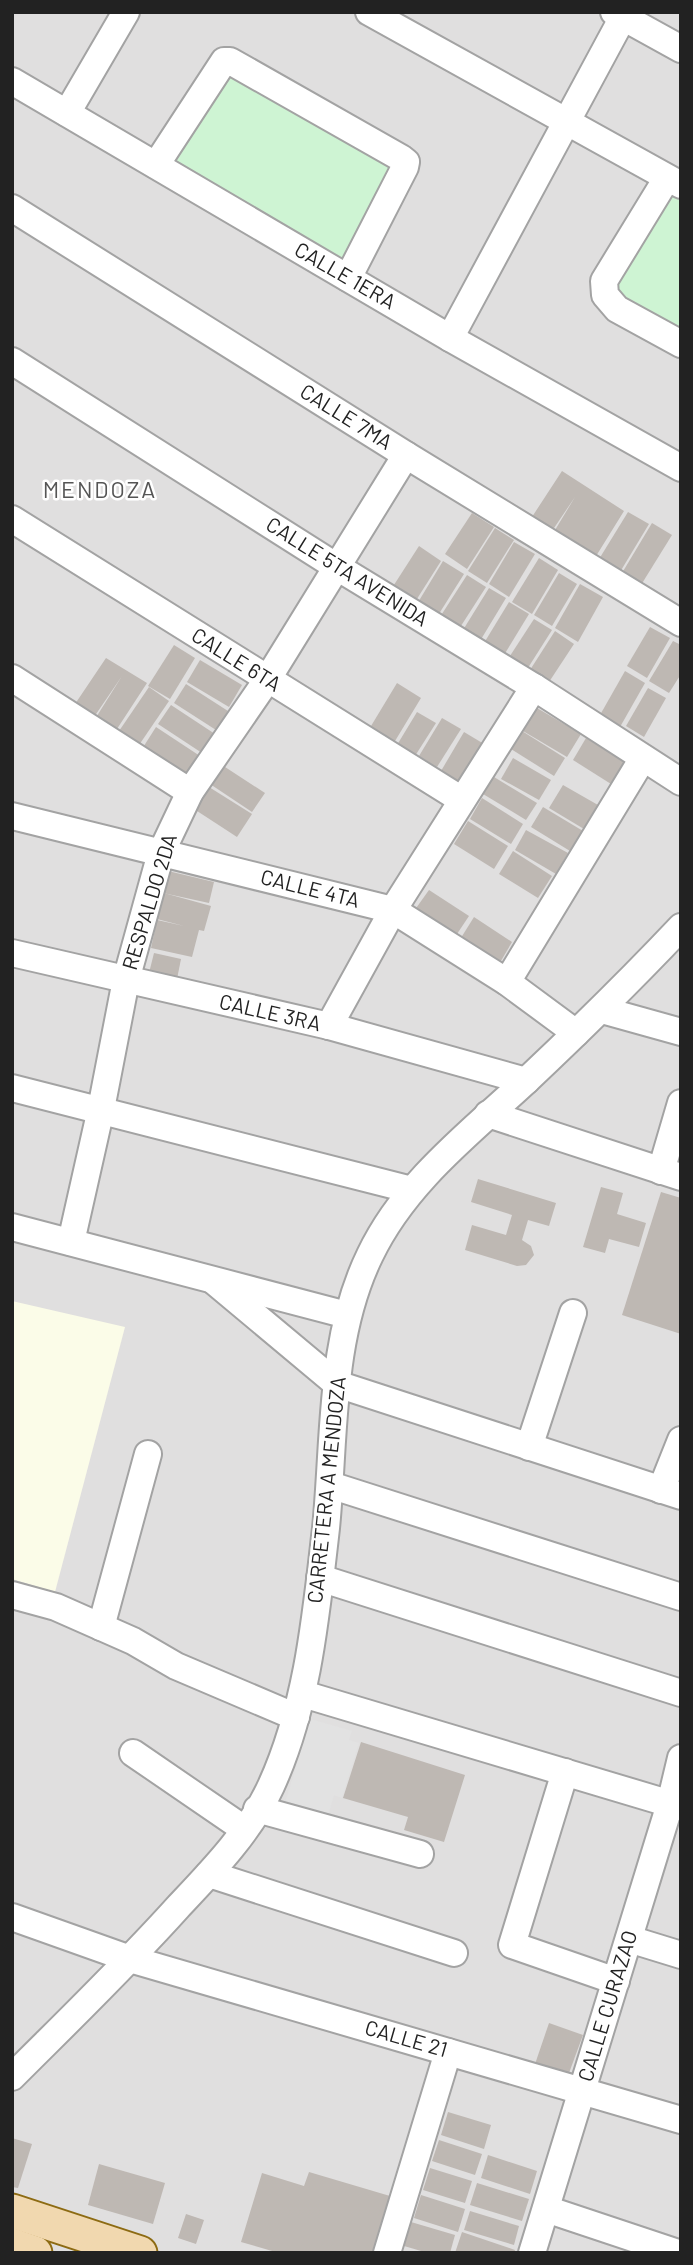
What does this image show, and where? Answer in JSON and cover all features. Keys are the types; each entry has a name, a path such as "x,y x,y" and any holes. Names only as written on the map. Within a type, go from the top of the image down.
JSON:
{"main road":[{"path":"12,2211 140,2253"},
{"path":"12,2245 34,2253"}],"street":[{"path":"67,113 126,12"},
{"path":"369,12 674,181 604,281 605,295 617,309 681,344"},
{"path":"450,338 566,122 619,15 681,49"},
{"path":"156,165 225,61 230,61 401,158 406,162 405,167 348,278"},
{"name":"CALLE 1ERA","path":"12,81 450,338 681,468"},
{"name":"CALLE 7MA","path":"12,208 406,455 681,623"},
{"name":"CALLE 5TA AVENIDA","path":"12,361 337,567 534,687 681,782"},
{"name":"RESPALDO 2DA","path":"71,1242 101,1110 126,980 161,853 190,792 267,680 406,455"},
{"name":"CALLE 6TA","path":"12,519 462,800"},
{"path":"12,678 190,792"},
{"path":"329,1027 393,910 534,687"},
{"path":"508,982 643,758"},
{"name":"CALLE 4TA","path":"12,816 393,910 508,982 576,1033"},
{"name":"CARRETERA A MENDOZA","path":"12,2077 130,1959 209,1874 250,1819 274,1779 300,1705 320,1578 337,1384 347,1315 357,1285 380,1235 412,1190 488,1114 602,1010 681,928"},
{"name":"CALLE 3RA","path":"12,953 329,1027 526,1081"},
{"path":"602,1010 681,1032"},
{"path":"12,1088 412,1190"},
{"path":"488,1114 671,1174 681,1102"},
{"path":"12,1227 347,1315"},
{"path":"215,1282 337,1384 671,1493 681,1440"},
{"path":"529,1447 573,1313"},
{"path":"101,1627 148,1454"},
{"path":"330,1485 681,1597"},
{"path":"320,1578 681,1693"},
{"path":"12,1595 55,1607 133,1641 176,1666 300,1705 565,1772 676,1806"},
{"path":"133,1753 250,1819 420,1854"},
{"name":"CALLE CURAZAO","path":"532,2253 629,1939 676,1806 681,1758"},
{"path":"565,1772 512,1945 616,1981"},
{"path":"209,1874 454,1953"},
{"name":"CALLE 21","path":"12,1917 130,1959 681,2120"},
{"path":"629,1939 681,1955"},
{"path":"387,2253 448,2052"},
{"path":"546,2209 678,2253"}],"shaded area":[{"path":"12,12 681,12 681,2253 12,2253"},
{"path":"12,1301 125,1327 55,1592 12,1579"},
{"path":"310,1719 352,1731 349,1740 359,1743 342,1798 334,1795 324,1830 281,1817"}],"green space":[{"path":"226,65 395,162 343,265 166,158"},
{"path":"669,191 681,197 681,331 610,290"}],"building":[{"path":"562,471 624,511 593,561 552,535 575,497 550,534 530,520"},
{"path":"628,512 649,524 617,577 596,564"},
{"path":"472,513 494,527 467,569 445,554"},
{"path":"652,523 672,535 641,585 622,573"},
{"path":"495,528 514,540 487,583 468,571"},
{"path":"514,542 535,554 509,597 489,584"},
{"path":"419,546 441,561 415,602 392,588"},
{"path":"539,558 558,570 532,614 512,602"},
{"path":"443,561 464,574 437,617 417,604"},
{"path":"559,573 577,584 552,626 534,615"},
{"path":"467,575 486,587 459,629 440,617"},
{"path":"580,584 603,597 578,642 555,628"},
{"path":"489,588 506,598 480,641 463,630"},
{"path":"509,602 529,614 504,655 484,643"},
{"path":"534,619 552,630 526,671 508,659"},
{"path":"650,627 670,638 647,678 627,666"},
{"path":"555,631 574,644 549,682 530,670"},
{"path":"673,641 681,645 681,674 669,693 649,681"},
{"path":"174,645 195,658 170,699 148,686"},
{"path":"106,658 147,683 115,732 95,719 122,676 92,720 73,707"},
{"path":"200,660 242,685 229,707 187,682"},
{"path":"625,671 645,683 620,727 600,715"},
{"path":"397,683 421,698 392,746 368,731"},
{"path":"186,684 228,711 216,730 174,703"},
{"path":"149,687 169,701 137,748 117,734"},
{"path":"648,688 666,698 644,737 626,726"},
{"path":"171,705 215,734 202,753 158,724"},
{"path":"537,708 581,734 567,757 523,731"},
{"path":"417,712 436,723 415,756 397,745"},
{"path":"442,718 461,729 437,767 419,756"},
{"path":"156,727 200,756 186,777 142,749"},
{"path":"522,731 565,758 554,776 511,749"},
{"path":"464,732 484,744 460,783 441,771"},
{"path":"586,738 625,762 611,784 573,760"},
{"path":"513,758 551,780 539,800 501,779"},
{"path":"222,765 265,793 252,812 210,784"},
{"path":"494,777 537,803 526,820 483,794"},
{"path":"563,785 598,805 584,829 549,808"},
{"path":"209,787 252,814 237,837 194,809"},
{"path":"482,798 523,824 511,844 470,819"},
{"path":"543,807 583,831 570,851 531,827"},
{"path":"468,821 508,846 494,869 454,844"},
{"path":"526,830 568,853 556,874 515,850"},
{"path":"513,851 552,876 538,898 499,874"},
{"path":"168,871 214,882 209,903 163,893"},
{"path":"429,890 469,916 455,937 414,911"},
{"path":"164,893 211,906 204,931 199,930 192,957 151,948 157,920 184,926 157,919"},
{"path":"474,917 512,942 498,966 459,941"},
{"path":"154,953 181,959 177,979 149,973"},
{"path":"478,1179 556,1203 549,1226 528,1220 522,1240 531,1246 534,1255 526,1265 517,1266 465,1250 472,1225 506,1235 512,1215 471,1202"},
{"path":"601,1187 623,1193 617,1214 646,1223 639,1247 609,1239 605,1253 583,1247"},
{"path":"661,1192 681,1198 681,1334 622,1315"},
{"path":"361,1742 465,1775 444,1842 404,1830 408,1817 343,1798"},
{"path":"549,2023 583,2035 566,2075 534,2067"},
{"path":"448,2112 491,2125 484,2149 441,2135"},
{"path":"12,2138 32,2144 18,2188 12,2187"},
{"path":"439,2140 482,2154 475,2175 432,2161"},
{"path":"488,2155 537,2171 530,2194 481,2178"},
{"path":"99,2164 165,2183 153,2224 88,2205"},
{"path":"430,2168 472,2181 465,2203 423,2190"},
{"path":"309,2172 390,2196 373,2253 279,2253 241,2242 262,2173 304,2186"},
{"path":"477,2183 529,2199 522,2221 470,2205"},
{"path":"421,2195 465,2209 458,2232 414,2218"},
{"path":"470,2211 519,2226 514,2245 464,2230"},
{"path":"186,2214 204,2220 196,2244 178,2238"},
{"path":"411,2222 455,2235 450,2253 428,2253 404,2246"},
{"path":"462,2232 515,2250 514,2253 455,2253"}],"district":[{"name":"MENDOZA","path":"100,490"}]}
